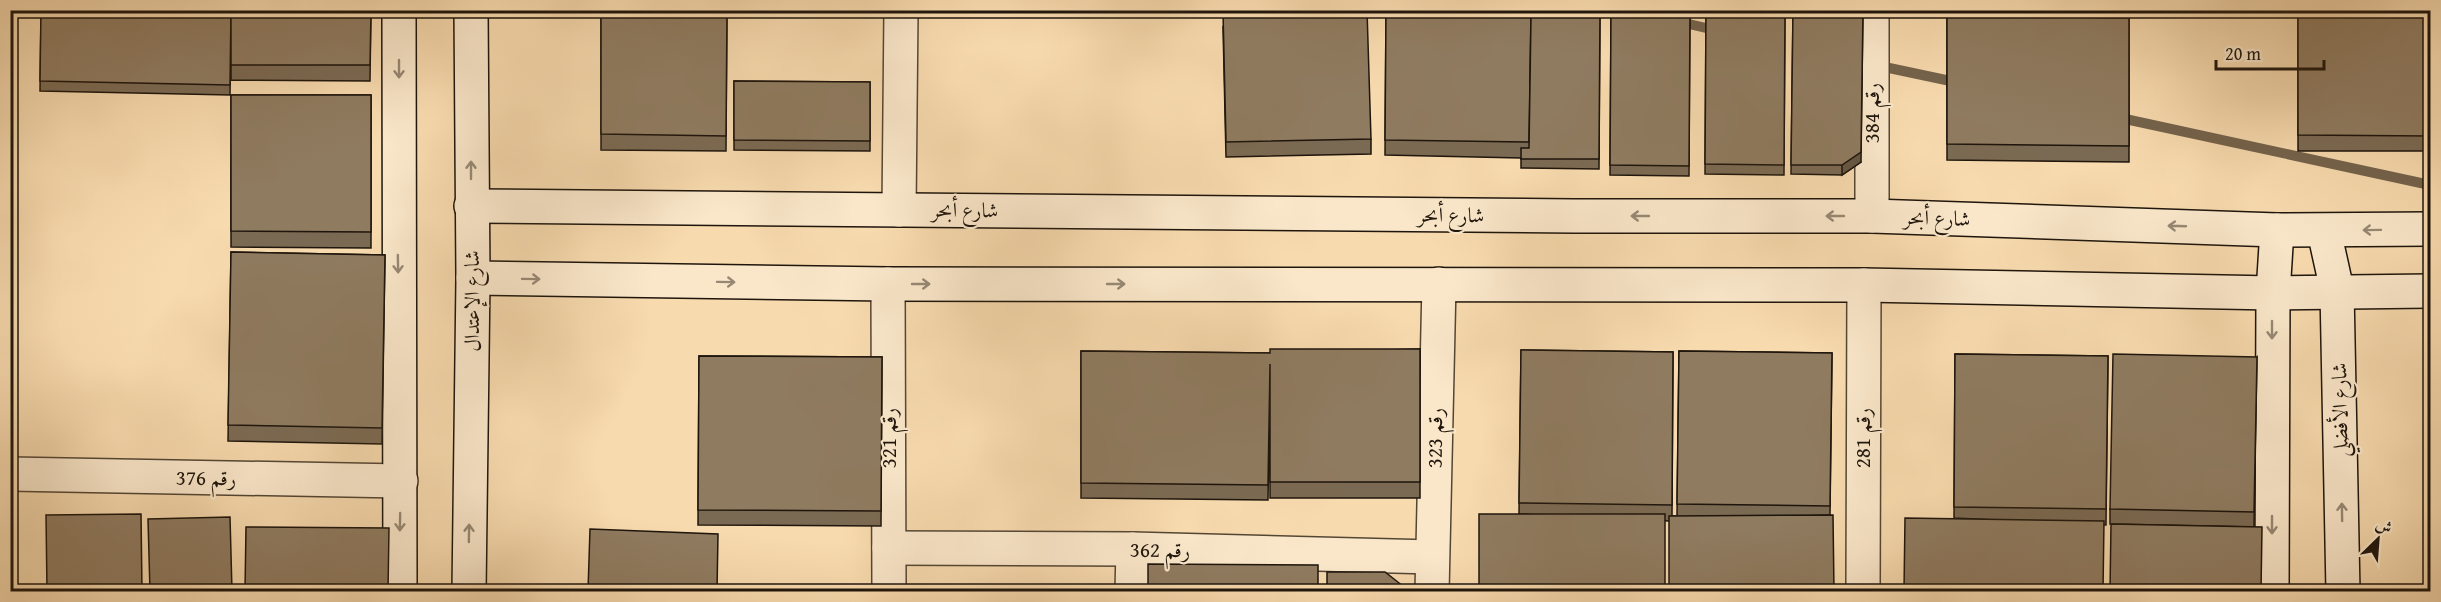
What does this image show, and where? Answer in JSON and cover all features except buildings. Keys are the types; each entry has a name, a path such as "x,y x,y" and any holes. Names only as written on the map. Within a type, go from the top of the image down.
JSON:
{"street":[{"path":"399,10 400,591"},
{"name":"شارع الإعتدال","path":"469,591 472,278 471,10"},
{"path":"899,210 901,10"},
{"name":"رقم 384","path":"1872,10 1872,216"},
{"name":"شارع أبحر","path":"471,206 1574,216 1872,216 2277,230 2430,229"},
{"path":"2272,591 2272,293 2277,230"},
{"name":"شارع الأفضلي","path":"2324,231 2337,290 2343,591"},
{"path":"472,278 888,284 1864,285 2272,293 2337,290 2430,291"},
{"name":"رقم 321","path":"888,284 889,591"},
{"name":"رقم 323","path":"1432,591 1438,284"},
{"name":"رقم 281","path":"1863,591 1864,285"},
{"name":"رقم 376","path":"10,474 401,482"},
{"name":"رقم 362","path":"889,548 1133,549 1432,557"},
{"path":"1132,591 1133,549"}],"waterway":[{"path":"1676,21 1719,31"},
{"path":"1875,65 1960,83"},
{"path":"2116,117 2430,185"}]}
